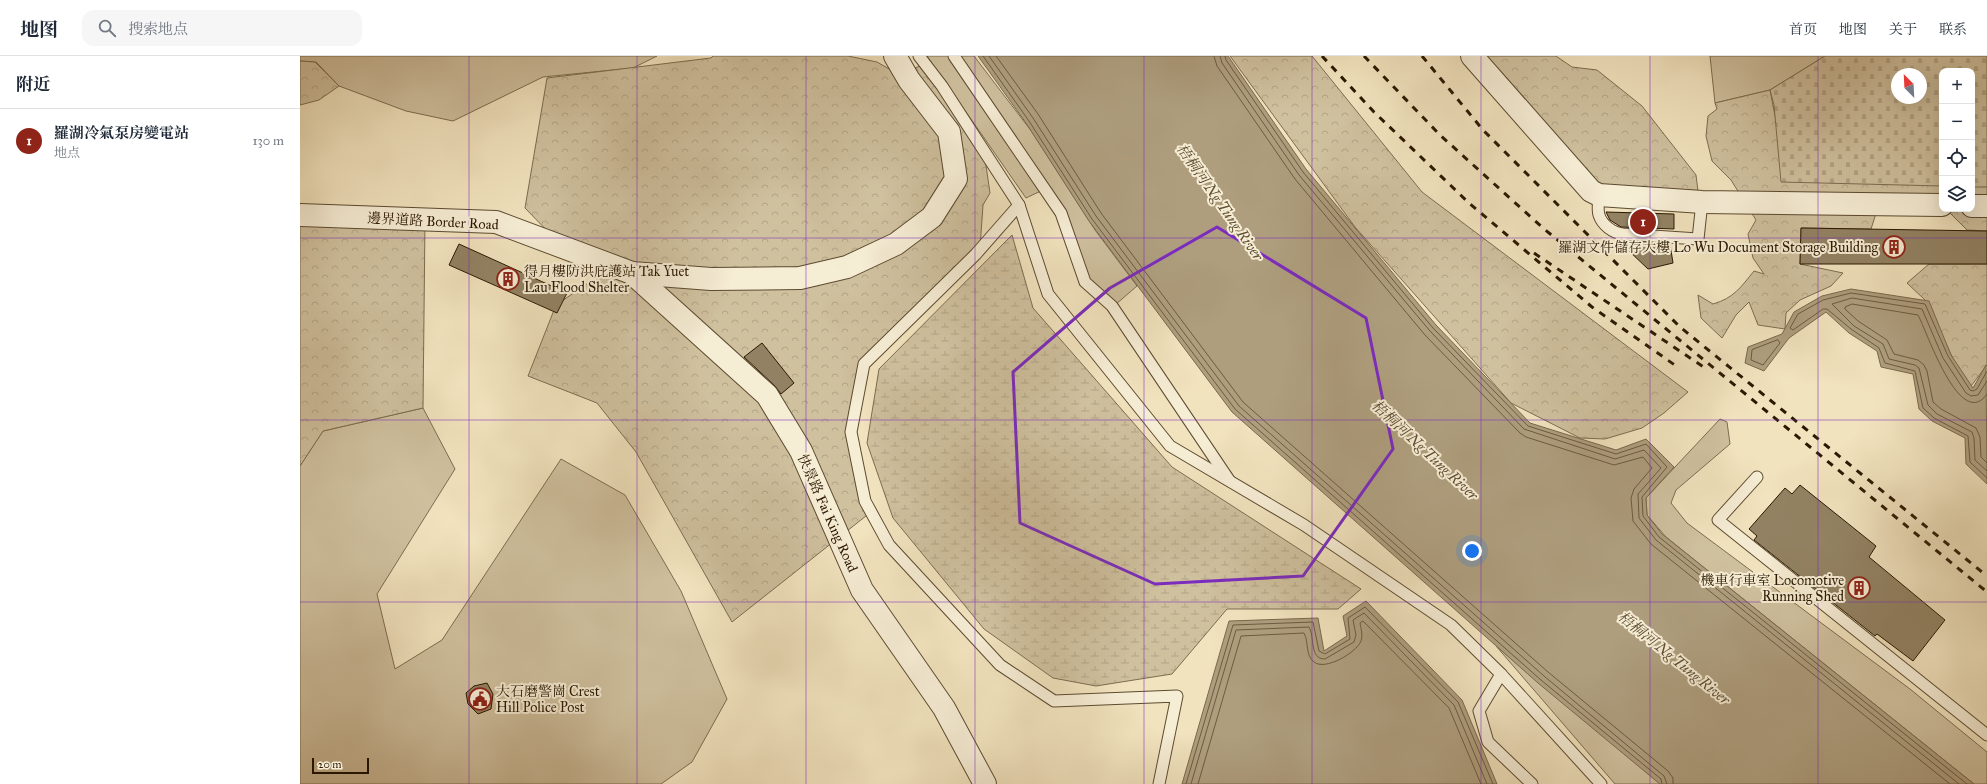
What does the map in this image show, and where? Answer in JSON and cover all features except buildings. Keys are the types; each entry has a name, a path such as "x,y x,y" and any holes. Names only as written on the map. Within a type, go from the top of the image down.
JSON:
{"street":[{"name":"邊界道路 Border Road","path":"300,215 496,222 632,273 711,279 800,278 847,267 896,244 932,217 956,179 949,132 909,80 894,56"},
{"path":"1472,56 1591,191 1599,195 1702,202 1939,205"},
{"path":"1975,206 1987,206"},
{"name":"快景路 Fai King Road","path":"632,273 767,395 801,451 862,590 944,708 985,784"}],"lane":[{"path":"919,56 942,86 1019,204 1048,294 1170,446 1304,525 1451,625 1501,674 1600,784"},
{"path":"954,56 1061,213 1085,282 1112,306 1230,482"},
{"path":"1599,195 1599,214 1603,221 1613,231 1623,234 1698,239 1702,202"},
{"path":"1019,204 976,254 864,364 851,432 865,501 889,545 1000,665 1054,701 1177,696 1159,784"},
{"path":"1757,477 1718,520 1987,735"},
{"path":"1501,674 1478,711 1488,742 1532,784"}],"highlighted area":[{"path":"1217,227 1366,318 1393,449 1303,576 1155,584 1020,523 1013,372 1110,288"}],"green space":[{"path":"300,56 657,56 633,68 543,77 453,121 406,111 339,86 316,62 300,61"},
{"path":"713,56 848,56 877,62 898,74 923,65 984,152 990,193 983,205 980,248 863,372 853,443 871,512 732,622 636,452 597,403 528,376 556,305 594,279 525,208 547,78 711,58"},
{"path":"927,56 953,56 1045,189 1026,198"},
{"path":"954,56 974,56 1032,132 1095,230 1137,286 1115,305 1085,282 1060,205"},
{"path":"1230,56 1312,56 1422,192 1688,392 1664,413 1642,428 1605,439 1580,438 1511,403 1355,227"},
{"path":"1474,56 1556,56 1572,67 1597,70 1642,106 1696,175 1698,191 1608,187 1594,180"},
{"path":"1710,56 1825,56 1770,90 1715,103"},
{"path":"1825,56 1987,56 1987,187 1975,187 1975,68 1939,68 1939,186 1781,182 1774,105 1770,90"},
{"path":"300,61 315,62 339,86 319,100 300,105"},
{"path":"1770,90 1783,157 1939,122 1939,208 1879,204 1871,229 1801,228 1800,264 1843,273 1831,286 1800,300 1786,313 1785,329 1758,325 1749,302 1736,315 1722,338 1701,318 1698,295 1713,304 1720,302 1732,295 1741,287 1754,271 1764,274 1753,258 1748,234 1756,220 1731,180 1712,161 1706,136 1708,116 1717,109 1715,103"},
{"path":"1987,153 1987,231 1967,230 1949,212 1975,212 1975,163"},
{"path":"300,215 425,221 423,408 323,431 300,466"},
{"path":"1012,235 1033,308 1172,467 1361,589 1338,609 1227,609 1172,674 1096,686 1053,678 984,629 893,518 867,443 879,369"},
{"path":"1929,264 1987,264 1987,365 1968,390 1925,300 1907,283"},
{"path":"423,408 455,469 377,594 395,669 442,640 561,459 625,495 681,591 727,699 692,762 661,784 300,784 300,466 323,431"},
{"path":"1720,419 1727,422 1730,444 1676,490 1671,503 1687,523 1910,689 1987,752 1987,784 1974,784 1666,537 1647,515 1646,498"},
{"path":"1496,646 1661,784 1615,784"}],"water":[{"name":"梧桐河 Ng Tung River","path":"978,56 1228,56 1306,169 1436,325 1530,423 1616,450 1646,439 1674,467 1646,498 1647,515 1662,534 1974,784 1660,784 1538,683 1232,412 1089,221 1026,123"},
{"path":"1851,289 1929,301 1951,355 1973,388 1986,365 1987,484 1966,464 1965,438 1932,421 1919,409 1913,374 1881,367 1877,351 1849,333 1826,312 1789,338 1764,371 1745,363 1748,347 1782,334 1794,312 1822,296"},
{"path":"1366,601 1462,700 1497,784 1182,784 1229,621 1318,618 1324,651 1347,636 1343,616"}],"railway":[{"path":"1322,56 1374,112 1469,203 1592,307 1679,368"},
{"path":"1364,56 1440,135 1543,228 1987,592"},
{"path":"1422,56 1483,130 1680,327 1987,576"},
{"path":"1534,253 1708,370"}],"place":[{"name":"羅湖冷氣泵房變電站","path":"1643,222"},
{"name":"羅湖文件儲存大樓 Lo Wu Document Storage Building","path":"1894,247"},
{"name":"得月樓防洪庇護站 Tak Yuet Lau Flood Shelter","path":"508,279"},
{"name":"機車行車室 Locomotive Running Shed","path":"1859,588"},
{"name":"大石磨警崗 Crest Hill Police Post","path":"480,699"}]}
